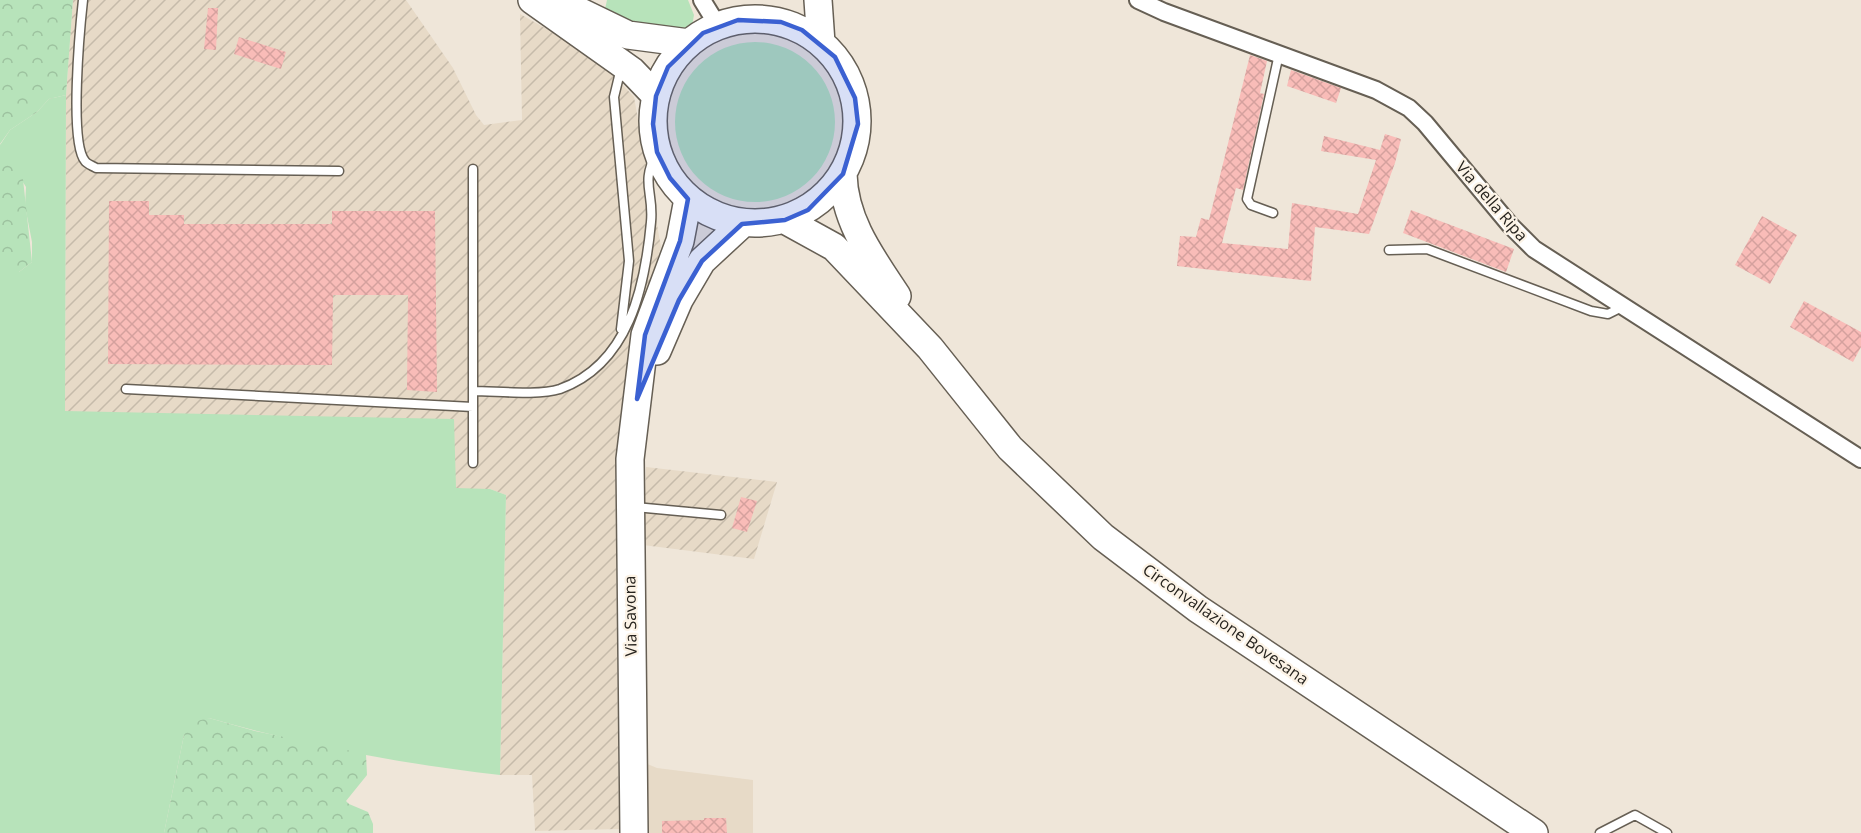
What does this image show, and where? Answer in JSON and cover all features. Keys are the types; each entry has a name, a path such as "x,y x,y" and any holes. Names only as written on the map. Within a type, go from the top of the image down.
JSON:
{"main road":[{"path":"532,0 628,35 689,43"},
{"path":"758,19 777,0"},
{"path":"819,0 821,43"},
{"path":"564,10 622,65 632,71 656,96"},
{"path":"758,19 780,22 802,30 821,43 846,73 855,98 858,124 854,150 843,174 828,194 808,210 785,220 764,224 742,224 705,211 688,200 670,178 657,152 653,124 656,96 668,67 689,43 718,26 758,19"},
{"name":"Circonvallazione Bovesana","path":"843,174 844,200 862,242 930,348"},
{"name":"Via Savona","path":"634,833 630,459 645,334 680,241 688,200"},
{"name":"Circonvallazione Bovesana","path":"785,220 834,247 930,348 1011,448 1103,537 1198,609 1534,833"},
{"name":"Via Savona","path":"637,399 685,290 702,261 742,224"}],"street":[{"path":"702,0 718,26"},
{"name":"Via della Ripa","path":"1138,0 1164,12 1376,90 1409,108 1425,123 1510,225 1534,249 1861,459"}],"lane":[{"path":"83,0 77,107 79,144 84,161 96,168 339,171"},
{"path":"1273,213 1251,205 1247,199 1279,54"},
{"path":"620,339 629,261 614,97 622,65"},
{"path":"473,391 558,389 589,374 620,339 641,292 651,220 647,171 657,152"},
{"path":"473,169 473,463"},
{"path":"1389,250 1427,249 1591,312 1608,314 1624,306"},
{"path":"126,389 473,407"},
{"path":"629,507 721,515"},
{"path":"1608,831 1635,815 1667,833"}],"highlighted area":[{"path":"738,20 781,22 802,30 835,57 855,98 858,124 843,174 808,210 785,220 742,224 702,261 679,300 637,399 645,335 680,241 688,199 670,178 657,152 653,124 656,96 668,67 703,33"}],"shaded area":[{"path":"73,0 406,0 453,68 476,115 484,125 522,120 520,14 559,36 608,69 634,97 661,247 628,357 615,458 619,829 535,831 532,775 500,775 506,495 490,489 456,489 65,411 66,95"},
{"path":"646,467 777,482 754,559 643,545"},
{"path":"645,763 657,768 753,780 753,833 646,833"}],"green space":[{"path":"0,0 73,0 66,95 49,99 37,112 10,130 0,144"},
{"path":"607,0 688,0 694,15 692,26 688,30 655,31 604,14"},
{"path":"755,42 785,48 811,66 829,92 835,122 829,152 811,178 785,196 755,202 725,196 699,178 681,152 675,122 681,92 699,66 725,48"},
{"path":"66,95 65,411 454,419 456,488 490,489 506,495 500,775 353,752 281,737 209,718 184,735 164,833 0,833 0,272 19,272 32,262 32,242 25,206 26,187 0,145 10,130 37,112 49,99"},
{"path":"0,144 22,170 32,262 19,272 0,272"},
{"path":"209,718 255,731 366,754 367,775 346,801 368,812 373,824 373,833 164,833 184,735 193,722"}],"building":[{"path":"208,8 218,8 216,50 204,49"},
{"path":"239,37 286,52 281,69 234,54"},
{"path":"1250,55 1267,61 1260,93 1264,94 1243,190 1236,188 1222,243 1288,249 1292,203 1358,214 1376,160 1321,151 1324,136 1380,150 1385,134 1401,139 1395,163 1369,234 1315,227 1311,281 1177,266 1180,236 1196,237 1201,218 1209,220"},
{"path":"1291,70 1341,88 1336,103 1287,86"},
{"path":"109,201 149,201 149,215 184,215 184,224 332,224 332,211 435,211 437,392 407,390 408,295 333,295 332,365 108,364"},
{"path":"1411,210 1514,249 1506,272 1403,233"},
{"path":"1762,216 1797,235 1770,284 1735,265"},
{"path":"1804,301 1861,332 1861,347 1853,362 1790,327"},
{"path":"741,497 757,501 747,532 732,528"},
{"path":"704,818 726,818 727,833 662,833 662,821 704,820"}]}
